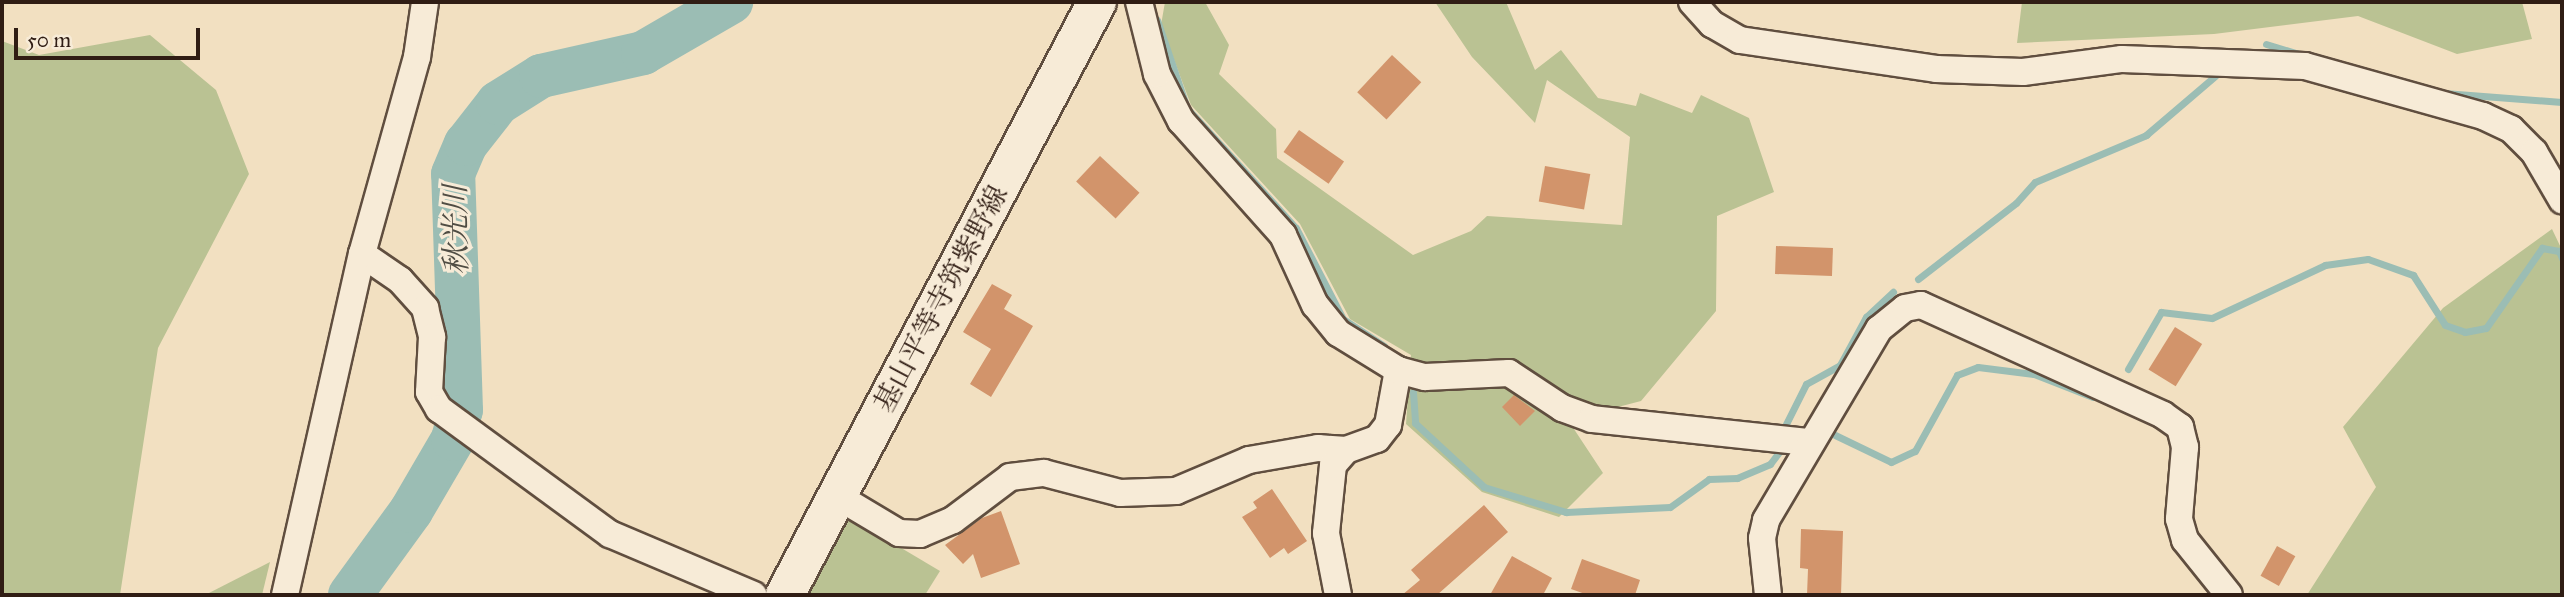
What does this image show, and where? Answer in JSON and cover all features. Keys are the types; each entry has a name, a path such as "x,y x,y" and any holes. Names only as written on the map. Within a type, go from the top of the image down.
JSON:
{"main road":[{"name":"基山平等寺筑紫野線","path":"785,595 1097,2"}],"street":[{"path":"285,595 362,254 417,57 425,2"},
{"path":"1139,2 1157,74 1181,121 1283,234 1315,305 1338,333 1398,370 1425,377 1509,373 1562,408 1592,419 1809,442"},
{"path":"1692,2 1712,24 1740,40 1936,69 2023,72 2122,59 2305,66 2483,116 2511,129 2533,152 2562,200"},
{"path":"362,254 400,280 425,308 432,337 429,392 439,409 610,534 754,595"},
{"path":"1768,595 1762,538 1766,520 1809,442 1879,329 1905,307 1921,305 2151,409 2180,427 2185,447 2179,519 2185,540 2229,595"},
{"path":"837,496 899,533 920,534 953,520 1010,477 1044,473 1120,493 1176,491 1249,460 1318,448 1346,450 1377,439 1388,425 1398,370"},
{"path":"1338,595 1326,533 1333,465 1346,450"}],"green space":[{"path":"1165,2 1205,2 1229,45 1219,74 1276,129 1277,158 1413,255 1471,231 1487,216 1622,225 1630,137 1547,80 1535,123 1472,57 1435,2 1506,2 1535,70 1561,50 1598,98 1636,106 1640,93 1692,113 1701,95 1749,118 1774,192 1717,216 1716,311 1641,401 1568,420 1603,473 1559,517 1482,492 1406,424 1411,355 1350,319 1300,224 1191,105 1161,25"},
{"path":"2022,2 2522,2 2532,39 2457,54 2358,16 2214,34 2017,43"},
{"path":"150,35 216,90 249,174 158,348 120,595 2,595 2,41 39,55"},
{"path":"2552,229 2562,250 2562,595 2307,595 2376,487 2343,427 2443,308"},
{"path":"844,514 940,571 925,595 808,595"},
{"path":"270,562 262,595 206,595 207,594"}],"building":[{"path":"1392,55 1421,82 1386,120 1357,92"},
{"path":"1299,130 1344,162 1329,184 1284,152"},
{"path":"1100,156 1139,193 1116,218 1076,182"},
{"path":"1545,166 1590,174 1584,209 1539,201"},
{"path":"1776,246 1833,248 1832,276 1775,274"},
{"path":"992,284 1012,295 1004,309 1033,326 991,397 970,384 991,349 963,332"},
{"path":"2175,327 2202,344 2176,386 2149,369"},
{"path":"1514,395 1535,411 1520,426 1502,407"},
{"path":"1272,489 1307,541 1288,554 1284,548 1270,558 1242,517 1257,508 1253,502"},
{"path":"1484,505 1508,532 1437,595 1402,595 1420,580 1411,570"},
{"path":"1001,511 1020,564 981,578 973,554 963,564 945,545 982,518"},
{"path":"1801,529 1843,531 1841,595 1807,595 1808,569 1800,568"},
{"path":"2277,546 2295,556 2279,586 2261,576"},
{"path":"1512,556 1552,578 1543,595 1490,595"},
{"path":"1582,559 1640,580 1635,595 1588,595 1571,589"}],"waterway":[{"name":"秋光川","path":"350,595 411,511 453,439 461,410 453,174 466,144 498,103 541,76 643,53 731,2"},
{"path":"1157,20 1187,108 1296,228 1343,319 1384,346"},
{"path":"2266,44 2301,55"},
{"path":"1918,279 2016,203 2035,182 2146,135 2215,76"},
{"path":"2444,93 2562,102"},
{"path":"2128,369 2161,312 2212,318 2325,265 2368,259 2413,275 2445,325 2465,332 2486,328 2542,248 2559,251 2562,258"},
{"path":"1785,426 1806,384 1840,365 1866,317 1893,292"},
{"path":"1835,435 1891,462 1915,451 1957,375 1978,367 2034,374 2093,397"},
{"path":"1413,392 1415,423 1484,487 1566,512 1670,507 1709,479 1737,478 1770,464 1779,452"}]}
